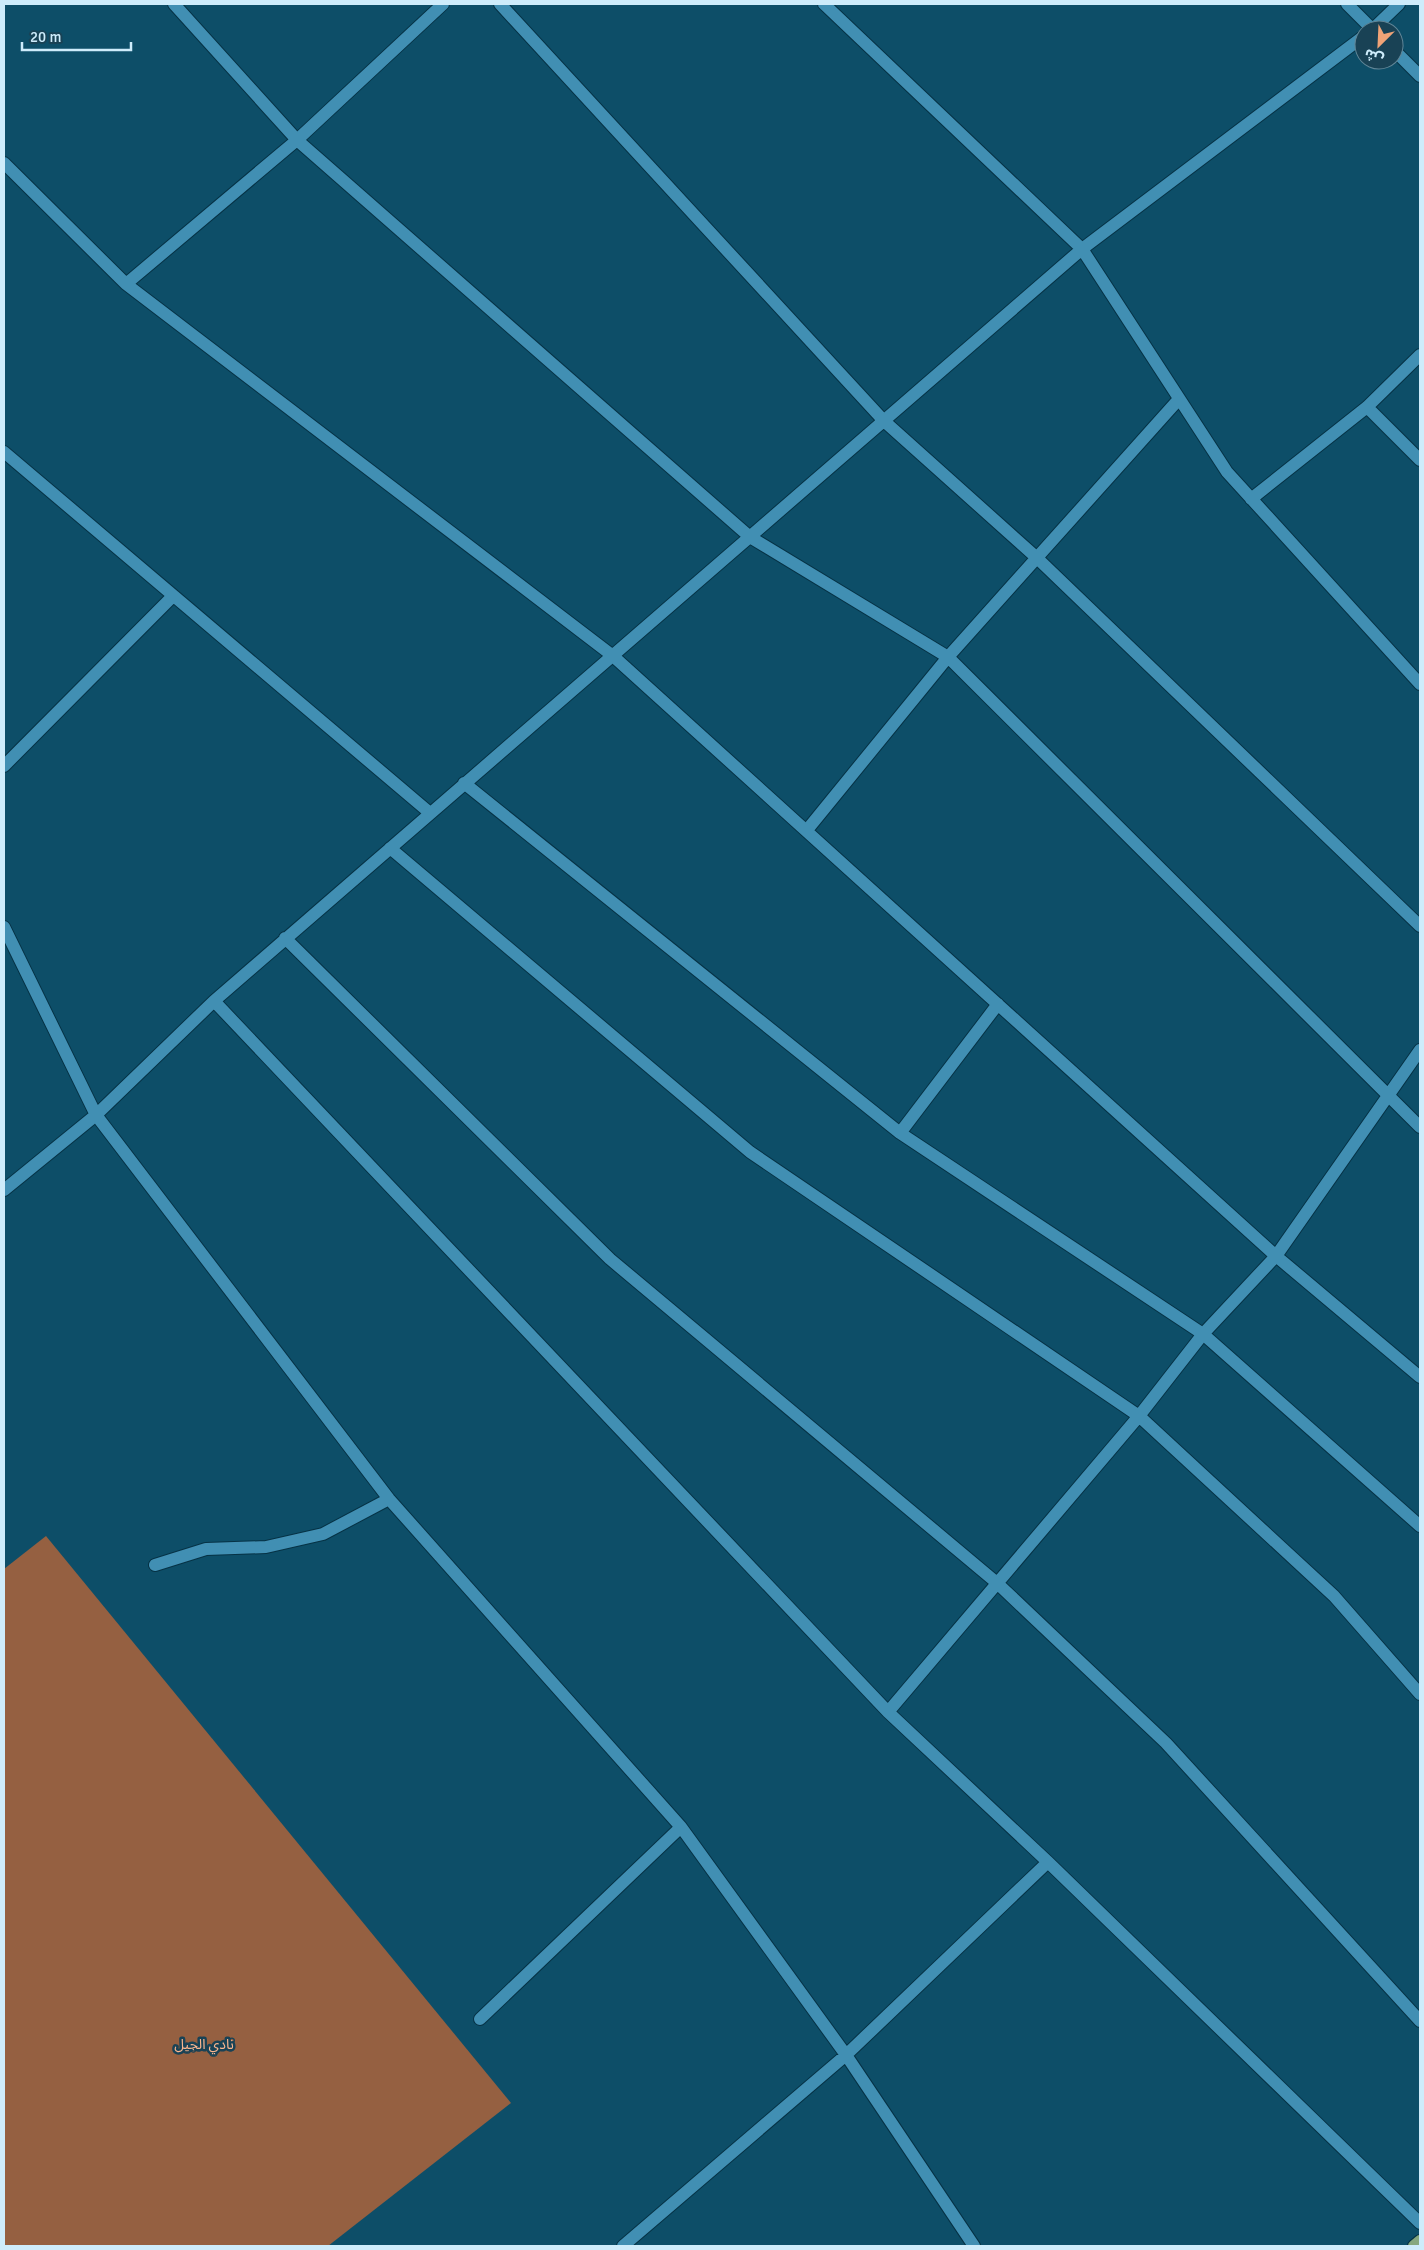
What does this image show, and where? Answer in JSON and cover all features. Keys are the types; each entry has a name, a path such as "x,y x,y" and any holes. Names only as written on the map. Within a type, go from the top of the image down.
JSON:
{"main road":[{"path":"1414,2246 1420,2241"}],"street":[{"path":"174,4 297,140 750,537 948,657 1390,1095 1420,1127"},
{"path":"126,284 297,140 444,4"},
{"path":"500,4 884,420 1037,558 1420,926"},
{"path":"824,4 1082,249 1227,472 1420,684"},
{"path":"1347,4 1361,20"},
{"path":"1382,20 1399,4"},
{"path":"4,1190 96,1115 214,1001 285,938 1082,249 1354,43"},
{"path":"1404,60 1420,76"},
{"path":"4,163 126,284 613,656 1276,1256 1420,1377"},
{"path":"1252,498 1367,407 1420,355"},
{"path":"807,830 948,657 1179,399"},
{"path":"1367,407 1420,460"},
{"path":"4,452 430,813"},
{"path":"4,766 173,596"},
{"path":"464,783 900,1133 1203,1334 1420,1526"},
{"path":"390,848 750,1152 1139,1416 1334,1596 1420,1694"},
{"path":"4,927 96,1115 389,1499 681,1827 846,2055 974,2246"},
{"path":"285,938 610,1259 997,1583 1166,1742 1420,2021"},
{"path":"214,1001 888,1712 1048,1862 1420,2223"},
{"path":"900,1133 998,1004"},
{"path":"888,1712 1139,1416 1203,1334 1276,1256 1420,1050"},
{"path":"155,1566 206,1549 266,1547 323,1534 389,1499"},
{"path":"480,2019 681,1827"},
{"path":"623,2246 846,2055 1048,1862"}],"green space":[{"name":"نادي الجيل","path":"46,1536 511,2103 328,2246 4,2246 4,1569"}]}
